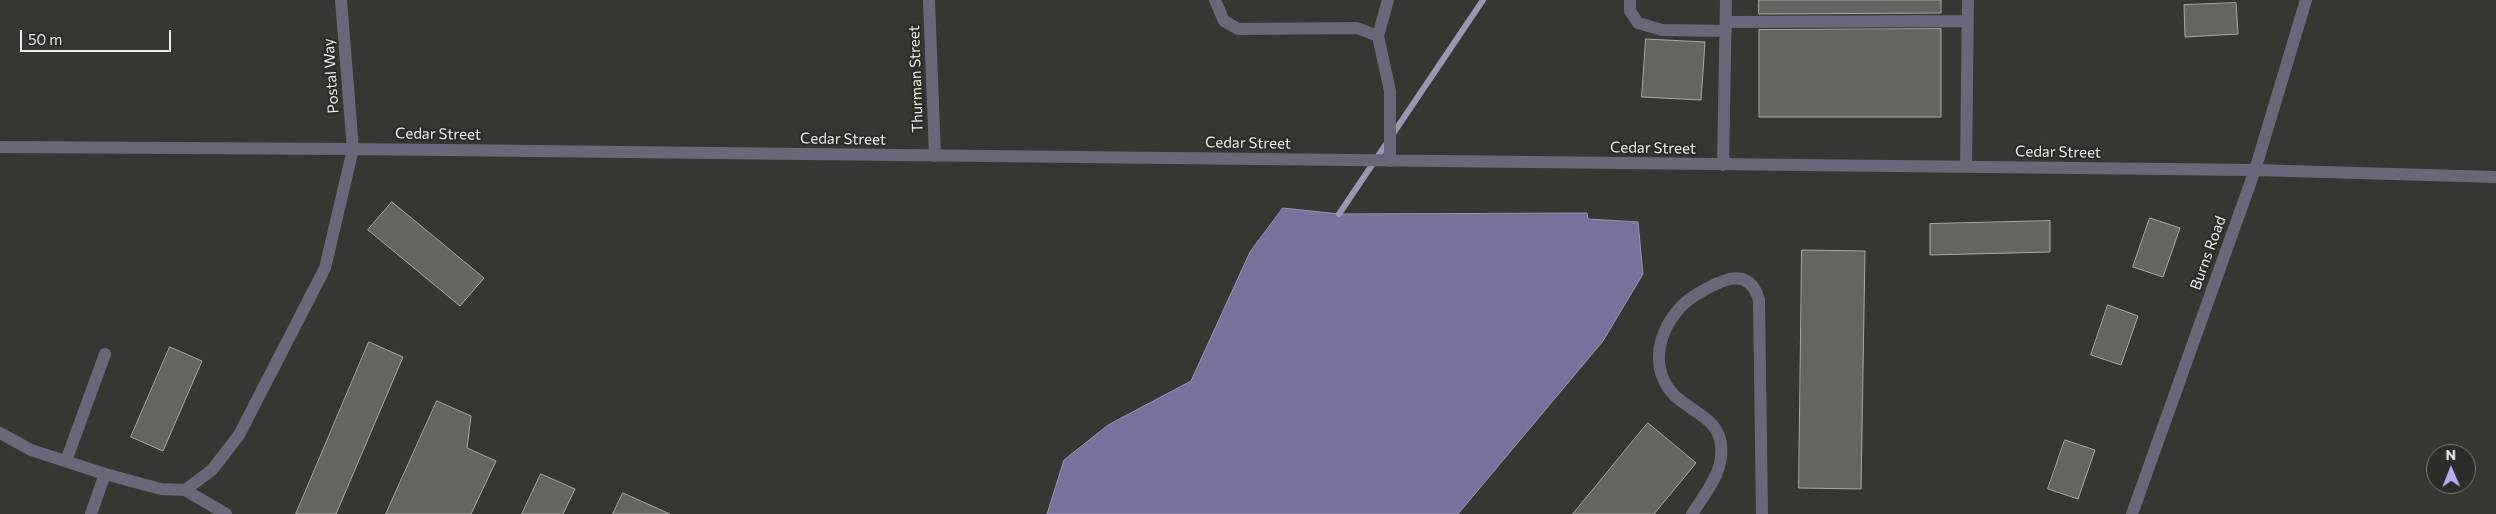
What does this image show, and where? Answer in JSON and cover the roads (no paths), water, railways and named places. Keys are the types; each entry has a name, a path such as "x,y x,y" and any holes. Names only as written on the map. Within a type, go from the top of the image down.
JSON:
{"street":[{"name":"Postal Way","path":"185,490 212,470 239,435 307,307 325,268 353,149 341,0"},
{"name":"Thurman Street","path":"929,0 935,156"},
{"path":"1215,0 1224,21 1238,29 1357,28 1378,36"},
{"path":"1388,0 1378,36 1390,91 1390,161"},
{"path":"1630,0 1630,10 1638,23 1662,30 1726,26 1968,21"},
{"path":"1723,165 1726,0"},
{"path":"1966,167 1968,0"},
{"name":"Burns Road","path":"2132,514 2256,170 2306,0"},
{"name":"Cedar Street","path":"0,147 353,149 2256,170 2496,177"},
{"path":"1692,514 1714,481 1722,458 1720,438 1711,422 1673,394 1664,380 1659,359 1660,338 1672,315 1692,296 1722,280 1737,278 1748,282 1756,288 1759,300 1762,514"},
{"path":"66,460 105,354"},
{"path":"0,434 31,450 105,474 161,489 185,490 226,514"},
{"path":"91,514 105,474"}],"waterway":[{"path":"1339,214 1483,0"}]}
